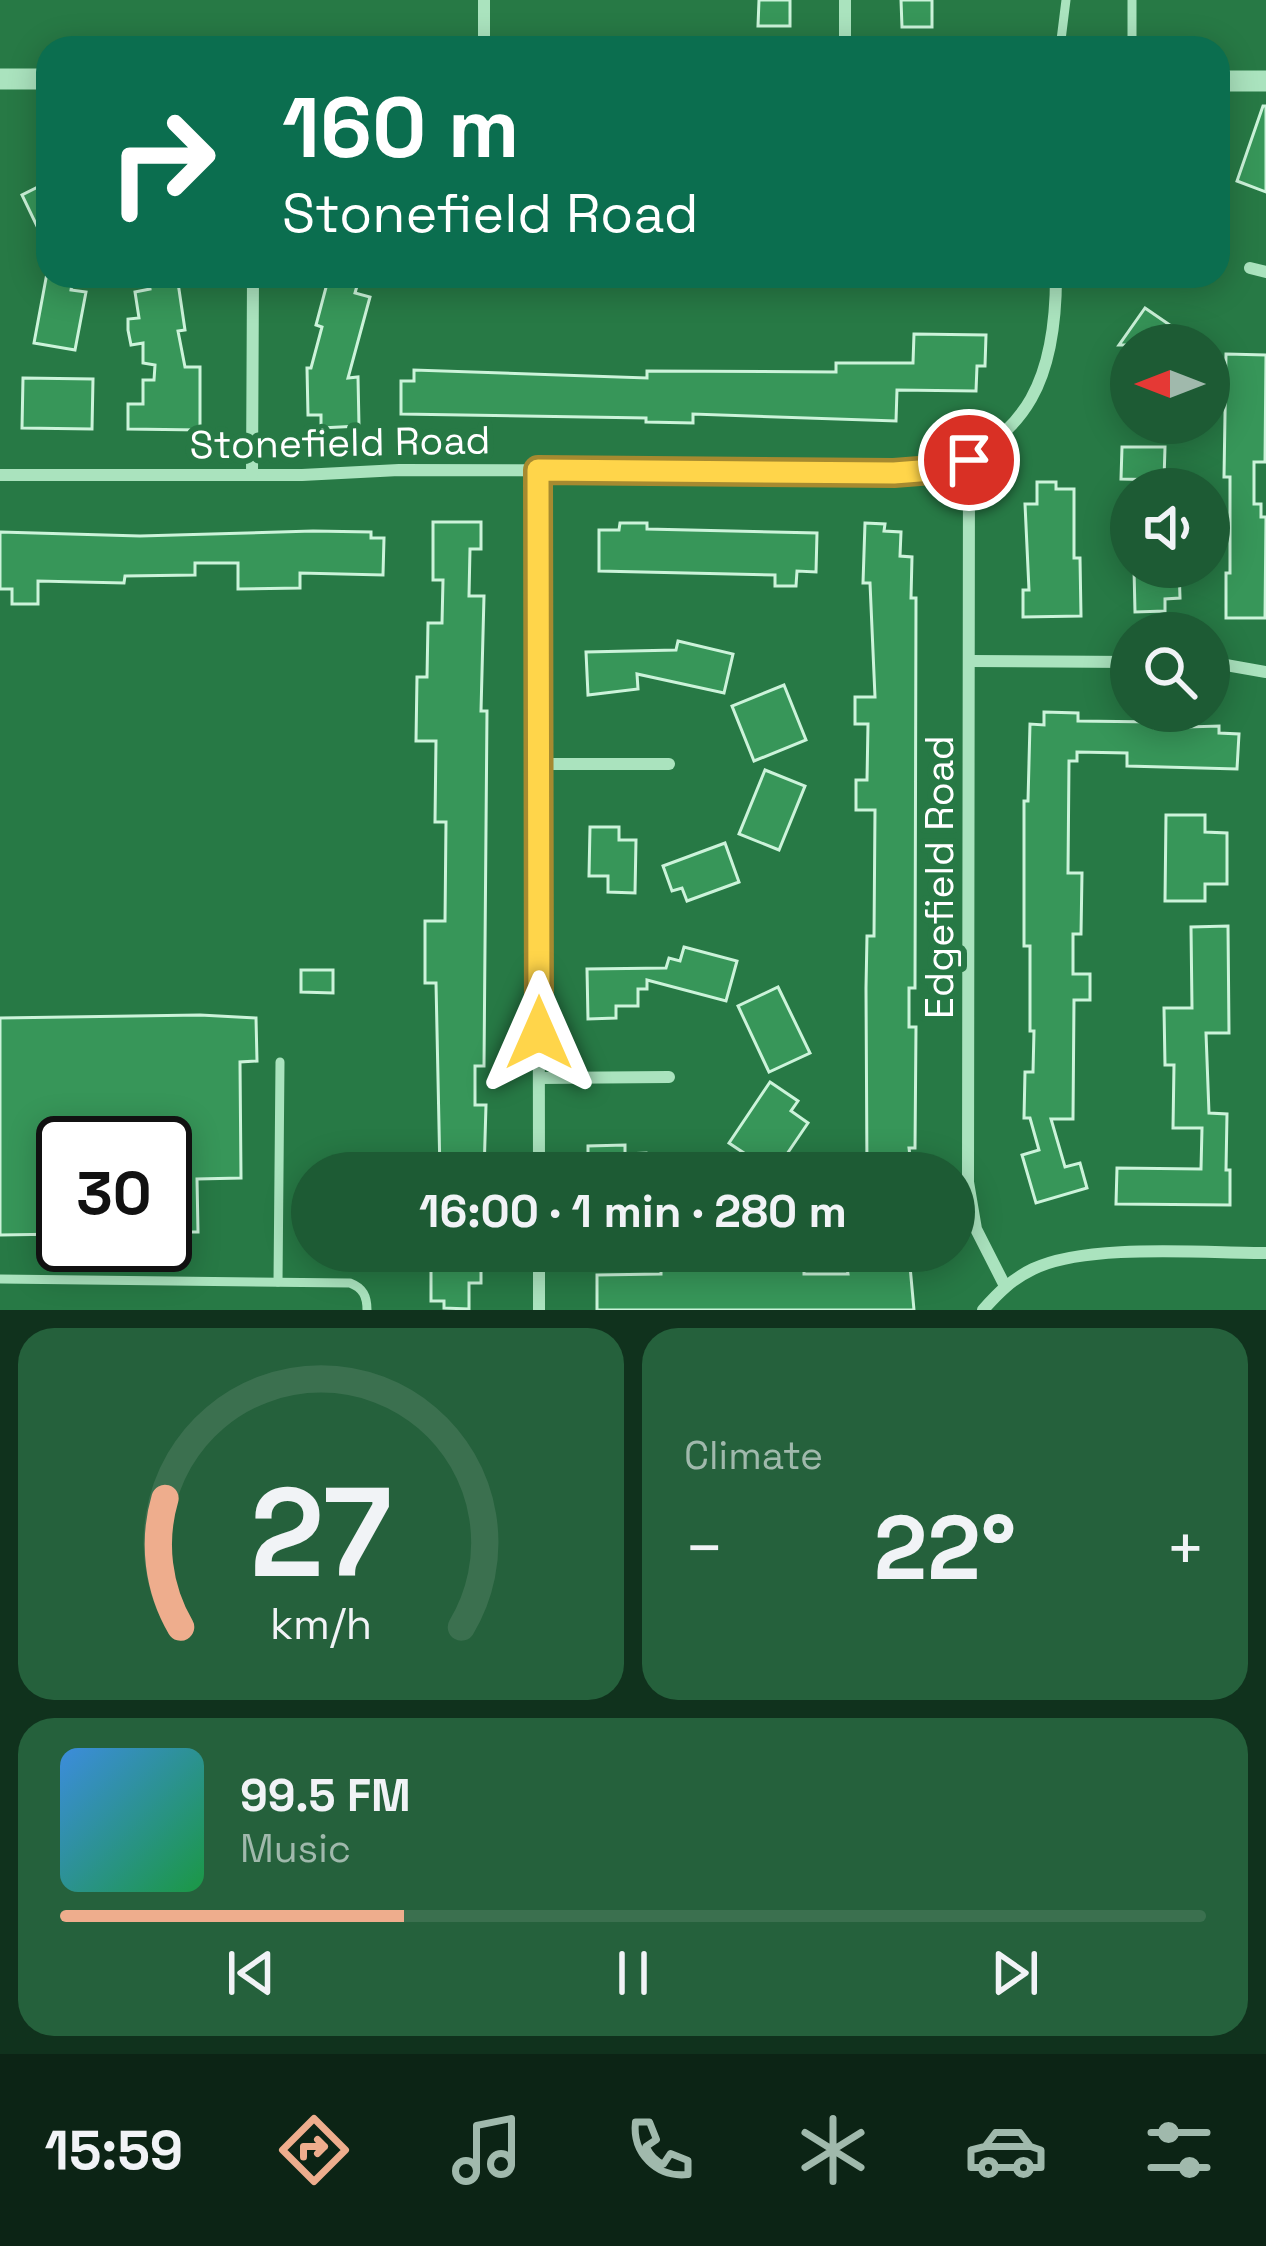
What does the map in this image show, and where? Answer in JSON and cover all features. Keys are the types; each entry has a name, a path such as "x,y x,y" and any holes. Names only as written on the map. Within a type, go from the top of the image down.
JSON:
{"street":[{"path":"484,0 484,36"},
{"path":"844,0 844,36"},
{"path":"0,79 36,79"},
{"path":"1230,81 1266,81"},
{"path":"1250,268 1266,272"},
{"path":"252,475 253,288"},
{"name":"Stonefield Road","path":"0,475 932,470 969,460 1018,418 1038,387 1051,350 1055,288"},
{"name":"Edgefield Road","path":"969,460 969,1204 985,1253 1005,1286"},
{"path":"538,470 539,1152"},
{"path":"970,661 1110,662"},
{"path":"1230,666 1266,672"},
{"path":"538,764 669,764"},
{"path":"539,1078 669,1077"},
{"path":"982,1310 1005,1286 1034,1268 1068,1258 1266,1253"},
{"path":"539,1272 539,1310"}],"lane":[{"path":"1062,36 1066,0"},
{"path":"1132,0 1132,36"},
{"path":"278,1282 280,1062"},
{"path":"0,1280 350,1283 367,1298 368,1310"}],"building":[{"path":"759,0 790,0 790,26 758,26"},
{"path":"901,0 932,0 932,27 902,27"},
{"path":"1266,106 1266,192 1237,181"},
{"path":"36,188 36,224 22,195"},
{"path":"44,288 86,292 75,350 34,343"},
{"path":"179,288 185,330 178,331 185,367 200,367 200,430 128,429 128,404 143,404 143,380 154,380 155,365 143,363 143,343 131,345 128,330 128,319 139,318 135,292"},
{"path":"326,288 356,288 355,293 370,297 348,378 358,377 359,426 321,428 321,415 308,415 307,368 311,368 322,327 316,325"},
{"path":"1145,308 1168,324 1134,324"},
{"path":"914,334 986,335 985,366 977,366 976,391 897,390 896,421 693,414 693,423 401,414 401,381 414,381 414,370 647,378 647,371 836,372 836,363 913,363"},
{"path":"1230,354 1266,355 1265,462 1254,462 1254,504 1261,504 1261,517 1266,517 1265,618 1230,618 1226,612 1230,468 1224,468 1225,444 1230,444"},
{"path":"23,378 93,379 92,429 22,428"},
{"path":"1122,447 1165,447 1164,468 1121,468"},
{"path":"1037,482 1074,489 1074,558 1080,558 1081,616 1023,617 1023,590 1029,590 1025,504 1037,504"},
{"path":"433,522 481,522 481,549 470,549 469,596 484,596 484,1066 475,1066 475,1105 486,1105 485,1152 440,1152 436,983 425,983 425,921 445,921 446,822 435,822 436,741 416,741 417,677 427,677 428,623 442,623 443,580 433,580"},
{"path":"620,523 647,523 647,529 817,533 816,572 797,571 796,586 775,586 775,575 599,571 599,530 619,530"},
{"path":"865,523 885,524 884,531 901,532 900,556 912,557 911,598 916,598 915,988 909,988 909,1027 916,1027 915,1148 909,1152 867,1152 867,936 874,936 875,810 856,810 856,780 867,780 868,724 855,724 855,697 875,697 870,583 863,583"},
{"path":"0,532 140,536 371,532 371,538 384,538 383,575 300,573 300,588 238,589 238,563 195,563 195,575 125,576 124,583 38,581 38,604 12,604 12,589 0,589"},
{"path":"1134,588 1180,588 1180,598 1165,599 1165,611 1135,612"},
{"path":"678,641 733,654 724,693 637,674 638,689 588,695 586,652 676,650"},
{"path":"784,685 806,740 754,761 732,706"},
{"path":"1044,712 1078,713 1078,721 1110,721 1110,732 1239,734 1237,769 1127,766 1127,753 1077,752 1077,761 1069,761 1068,873 1082,873 1081,934 1073,934 1073,974 1090,974 1090,1000 1074,1000 1073,1119 1051,1119 1065,1167 1080,1163 1087,1188 1036,1203 1022,1155 1039,1150 1030,1118 1024,1118 1025,1072 1033,1072 1034,1031 1030,1031 1030,946 1024,946 1024,801 1028,801 1030,724 1044,725"},
{"path":"765,770 805,786 779,850 739,834"},
{"path":"1166,815 1205,815 1205,832 1227,833 1227,884 1205,884 1205,901 1165,901"},
{"path":"590,827 619,827 619,840 636,840 635,893 608,892 608,876 589,876"},
{"path":"725,843 739,882 687,901 682,888 672,891 663,866"},
{"path":"1228,926 1229,1033 1206,1033 1209,1113 1227,1114 1230,1205 1116,1204 1117,1168 1201,1169 1202,1128 1173,1128 1174,1065 1165,1065 1164,1008 1192,1008 1191,927"},
{"path":"684,947 737,961 726,1001 647,980 647,989 638,989 638,1006 616,1006 616,1018 588,1019 587,969 666,968 669,958 680,961"},
{"path":"301,970 333,970 333,993 301,992"},
{"path":"778,987 810,1053 769,1072 738,1006"},
{"path":"0,1018 256,1018 257,1061 240,1062 241,1178 197,1179 198,1232 192,1232 192,1116 36,1116 36,1234 0,1235"},
{"path":"770,1082 798,1101 791,1111 808,1123 788,1152 742,1152 729,1143"},
{"path":"625,1145 625,1152 588,1152 588,1146"},
{"path":"431,1272 481,1272 481,1283 469,1283 469,1309 444,1308 444,1301 431,1301"},
{"path":"911,1272 914,1310 597,1310 597,1275"}],"route":[{"path":"539,1033 538,470 894,473 969,460"}]}
